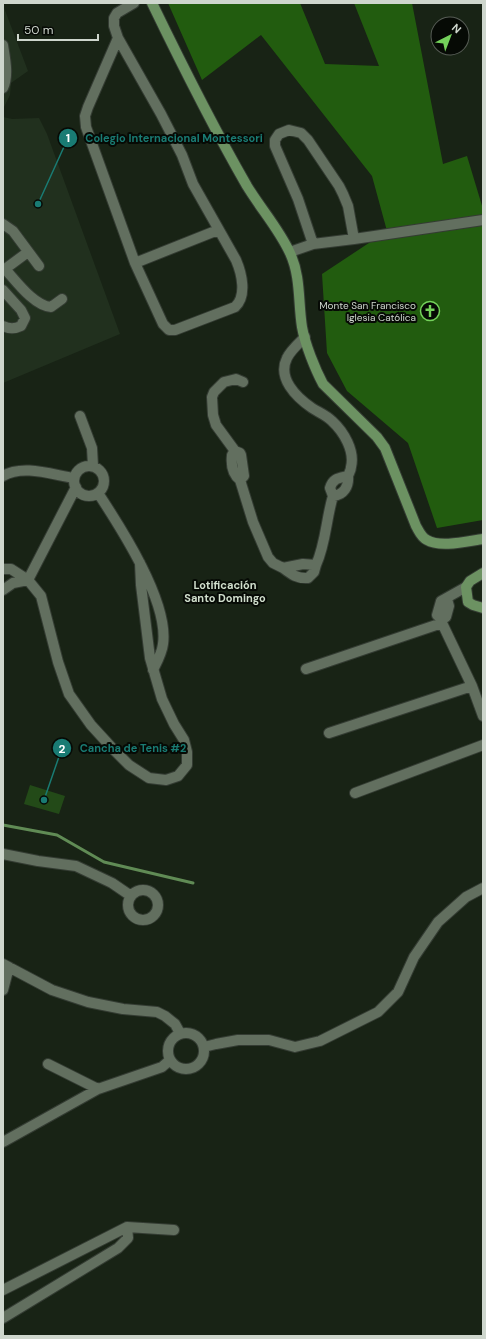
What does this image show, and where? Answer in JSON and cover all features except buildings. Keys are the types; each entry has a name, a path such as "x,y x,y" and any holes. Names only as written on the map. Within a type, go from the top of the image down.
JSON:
{"main road":[{"path":"152,3 187,75 248,187 290,252 298,276 302,327 318,376 323,384 377,437 385,448 421,535 428,541 448,544 483,539"},
{"path":"483,573 470,581 466,587 468,602 473,606 483,608"}],"street":[{"path":"118,38 88,107 85,116 86,127 135,263 163,324 169,330 175,330 236,307 241,301 241,272 236,260 193,184 182,155 118,38 114,26 114,18 117,13 134,3"},
{"path":"3,45 6,73 3,88"},
{"path":"313,244 298,199 275,146 275,140 279,134 289,130 305,136 339,186 348,206 354,239"},
{"path":"290,252 313,244 483,220"},
{"path":"3,224 13,231 39,266"},
{"path":"135,263 218,230"},
{"path":"28,252 4,268 32,297 42,305 51,307 62,299"},
{"path":"3,290 21,310 25,318 21,326 18,328 3,326"},
{"path":"305,337 287,358 284,377 287,383 302,399 311,407 332,420 349,444 352,456 352,467 348,476 348,484 343,492 333,496"},
{"path":"244,382 236,379 224,382 214,392 212,397 213,415 216,425 235,451 232,455 235,476 240,480 253,522 268,557 273,563 294,576 301,578 308,578 314,572 322,551 329,508 333,496 330,488 333,480 348,476"},
{"path":"80,416 92,448 93,466"},
{"path":"28,580 75,483 76,473 83,467 93,466 101,471 104,476 104,485 98,493 90,496 78,491 75,483"},
{"path":"3,476 10,472 24,470 75,483"},
{"path":"98,493 118,523 140,563 155,596 163,624 163,644 160,656 153,670"},
{"path":"3,569 11,569 28,580 41,596 58,662 70,694 91,724 129,766 150,778 166,780 178,776 186,765 187,752 184,740 174,724 162,699 150,658 141,585 140,563"},
{"path":"3,590 13,583 28,580"},
{"path":"306,669 442,621 448,612 449,604 447,599 466,587"},
{"path":"442,621 472,686 483,716"},
{"path":"329,733 472,686"},
{"path":"356,793 483,745"},
{"path":"3,854 38,861 76,866 112,883 131,896"},
{"path":"204,1047 238,1040 269,1040 295,1047 320,1041 378,1012 398,992 414,957 438,922 466,897 483,888"},
{"path":"3,990 6,965 52,990 88,1002 123,1009 157,1012 175,1024 180,1033"},
{"path":"189,1032 193,1034 198,1037 204,1047 204,1054 201,1061 192,1068 188,1069 178,1068 170,1060 168,1054 170,1040 180,1033 189,1032"},
{"path":"3,1142 98,1089 162,1067 170,1060"},
{"path":"48,1064 98,1089"},
{"path":"3,1318 118,1248 128,1238 127,1227"},
{"path":"3,1290 127,1227 174,1230"}],"shaded area":[{"path":"3,5 28,71 11,83 10,95 3,109"},
{"path":"3,117 12,119 39,118 47,134 120,334 3,383"}],"green space":[{"path":"168,3 300,3 325,64 379,66 354,3 412,3 443,164 467,156 483,209 483,520 437,528 408,443 347,391 327,353 322,274 387,231 372,176 261,35 202,80"},
{"path":"30,785 65,796 59,814 24,804"}],"waterway":[{"path":"3,825 57,835 104,862 193,883"}],"place":[{"name":"Colegio Internacional Montessori","path":"38,204"},
{"name":"Monte San Francisco Iglesia Católica","path":"430,311"},
{"name":"Cancha de Tenis #2","path":"44,800"}],"district":[{"name":"Lotificación Santo Domingo","path":"225,591"}]}
